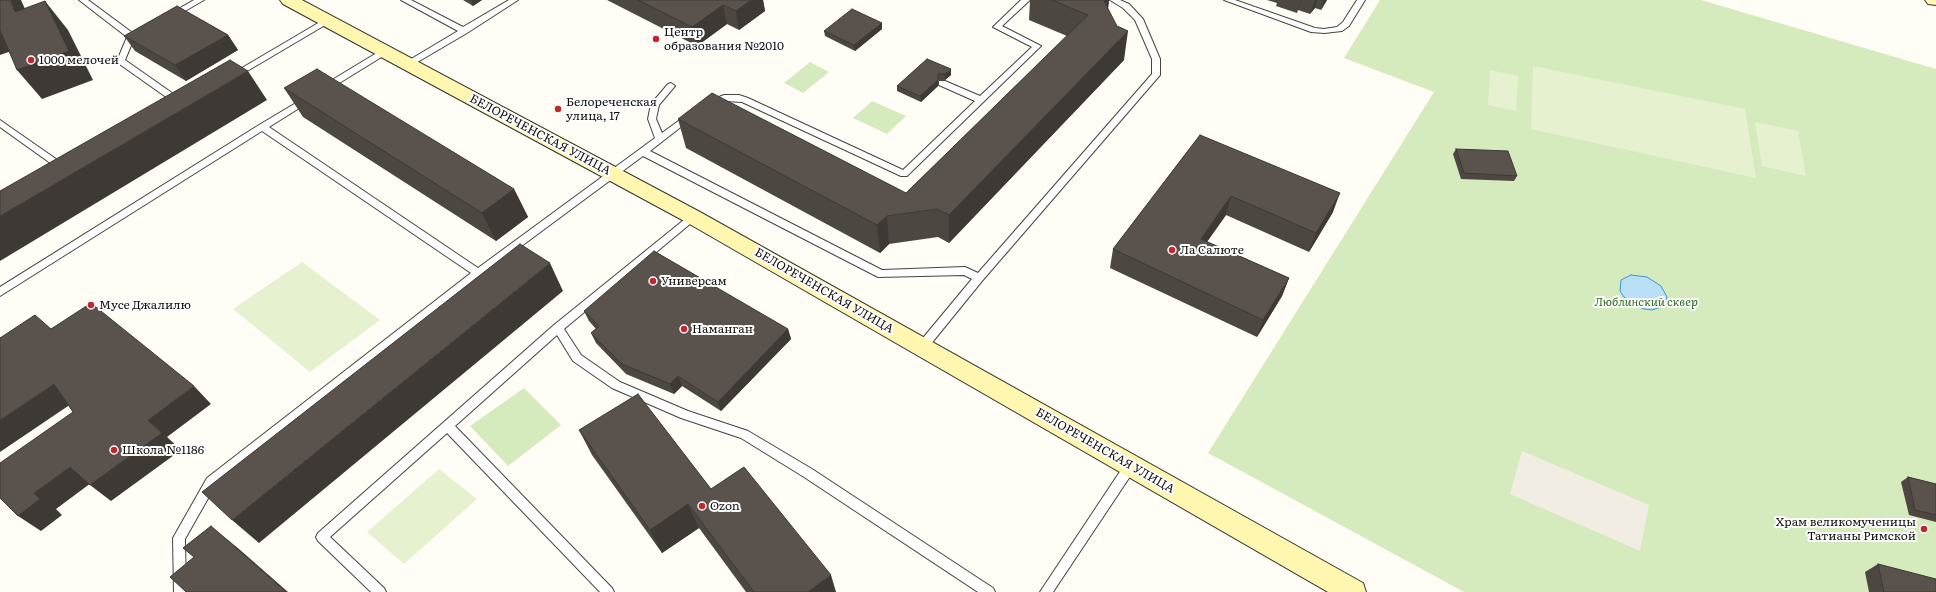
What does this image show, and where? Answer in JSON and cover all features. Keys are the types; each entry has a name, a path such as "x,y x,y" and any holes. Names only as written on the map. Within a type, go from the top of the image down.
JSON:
{"street":[{"name":"БЕЛОРЕЧЕНСКАЯ УЛИЦА","path":"289,0 693,217 1353,592"}],"lane":[{"path":"83,0 135,34 121,61 183,105"},
{"path":"166,18 200,0"},
{"path":"405,0 464,31"},
{"path":"409,64 514,0"},
{"path":"180,592 179,538 211,482 478,273 613,174 629,160 644,152 701,109 724,98 739,98 904,174 1037,46 996,27 1026,0"},
{"path":"922,347 979,278 1156,75 1156,59 1139,19 1129,3 1114,0"},
{"path":"1228,0 1314,30 1324,31 1338,29 1346,24 1361,0"},
{"path":"224,81 328,21"},
{"path":"0,292 262,127 385,52"},
{"path":"942,83 980,100"},
{"path":"660,139 652,119 655,104 671,86"},
{"path":"0,123 68,171"},
{"path":"262,127 478,273"},
{"path":"644,152 881,274 965,271 979,278"},
{"path":"380,592 322,537 558,328 693,217"},
{"path":"558,328 577,358 616,385 685,415 744,434 808,473 989,592"},
{"path":"447,426 608,592"},
{"path":"1046,592 1131,465"}],"green space":[{"name":"Люблинский сквер","path":"1380,0 1701,0 1936,69 1936,592 1464,592 1208,453 1434,92 1344,58"},
{"path":"810,62 829,72 803,93 784,83"},
{"path":"1533,66 1745,109 1756,178 1531,129"},
{"path":"1490,70 1518,76 1516,111 1488,105"},
{"path":"872,101 906,116 887,134 853,118"},
{"path":"1755,122 1798,131 1806,176 1762,166"},
{"path":"302,262 380,320 310,372 233,309"},
{"path":"524,388 561,425 508,466 470,426"},
{"path":"439,469 477,499 404,564 367,532"}],"shaded area":[{"path":"1522,451 1649,505 1640,551 1510,494"}],"water":[{"path":"1631,275 1647,277 1661,286 1667,297 1664,306 1652,310 1644,309 1624,297 1620,291 1621,280"}],"building":[{"path":"0,0 10,0 15,12 45,1 69,51 17,70 0,30"},
{"path":"638,0 751,0 736,11 723,5 692,27"},
{"path":"1052,0 1105,0 1104,1 1117,26 1128,31 949,215 937,209 887,216 877,225 678,119 712,93 906,193 1088,15"},
{"path":"177,6 228,35 175,65 124,36"},
{"path":"852,9 882,23 854,45 824,31"},
{"path":"927,59 951,69 945,74 938,74 938,80 920,96 897,86"},
{"path":"230,60 248,71 0,216 0,191"},
{"path":"317,69 514,189 482,213 284,88"},
{"path":"1200,135 1340,193 1316,233 1231,196 1201,239 1289,278 1263,320 1113,249"},
{"path":"1456,149 1508,151 1517,176 1464,173"},
{"path":"520,244 550,263 232,520 202,492"},
{"name":"Наманган","path":"654,251 788,329 718,402 678,376 670,384 622,364 591,333 599,326 584,311"},
{"path":"91,303 194,386 148,420 162,433 90,485 70,467 34,493 40,499 18,516 0,498 0,463 73,412 54,384 0,420 0,338 35,315 51,329"},
{"path":"638,394 711,489 744,467 831,575 808,592 754,592 688,504 650,530 579,430"},
{"path":"1908,477 1936,484 1936,515 1915,510"},
{"path":"211,526 286,592 186,592 170,577 194,557 183,548"},
{"path":"1878,564 1936,579 1936,592 1884,592"}],"place":[{"name":"Центр образования №2010","path":"656,39"},
{"name":"1000 мелочей","path":"31,60"},
{"name":"Белореченская улица, 17","path":"558,109"},
{"name":"Ла Салюте","path":"1172,250"},
{"name":"Универсам","path":"653,281"},
{"name":"Мусе Джалилю","path":"91,305"},
{"name":"Наманган","path":"684,329"},
{"name":"Школа №1186","path":"114,450"},
{"name":"Ozon","path":"702,506"},
{"name":"Храм великомученицы Татианы Римской","path":"1924,529"}]}
